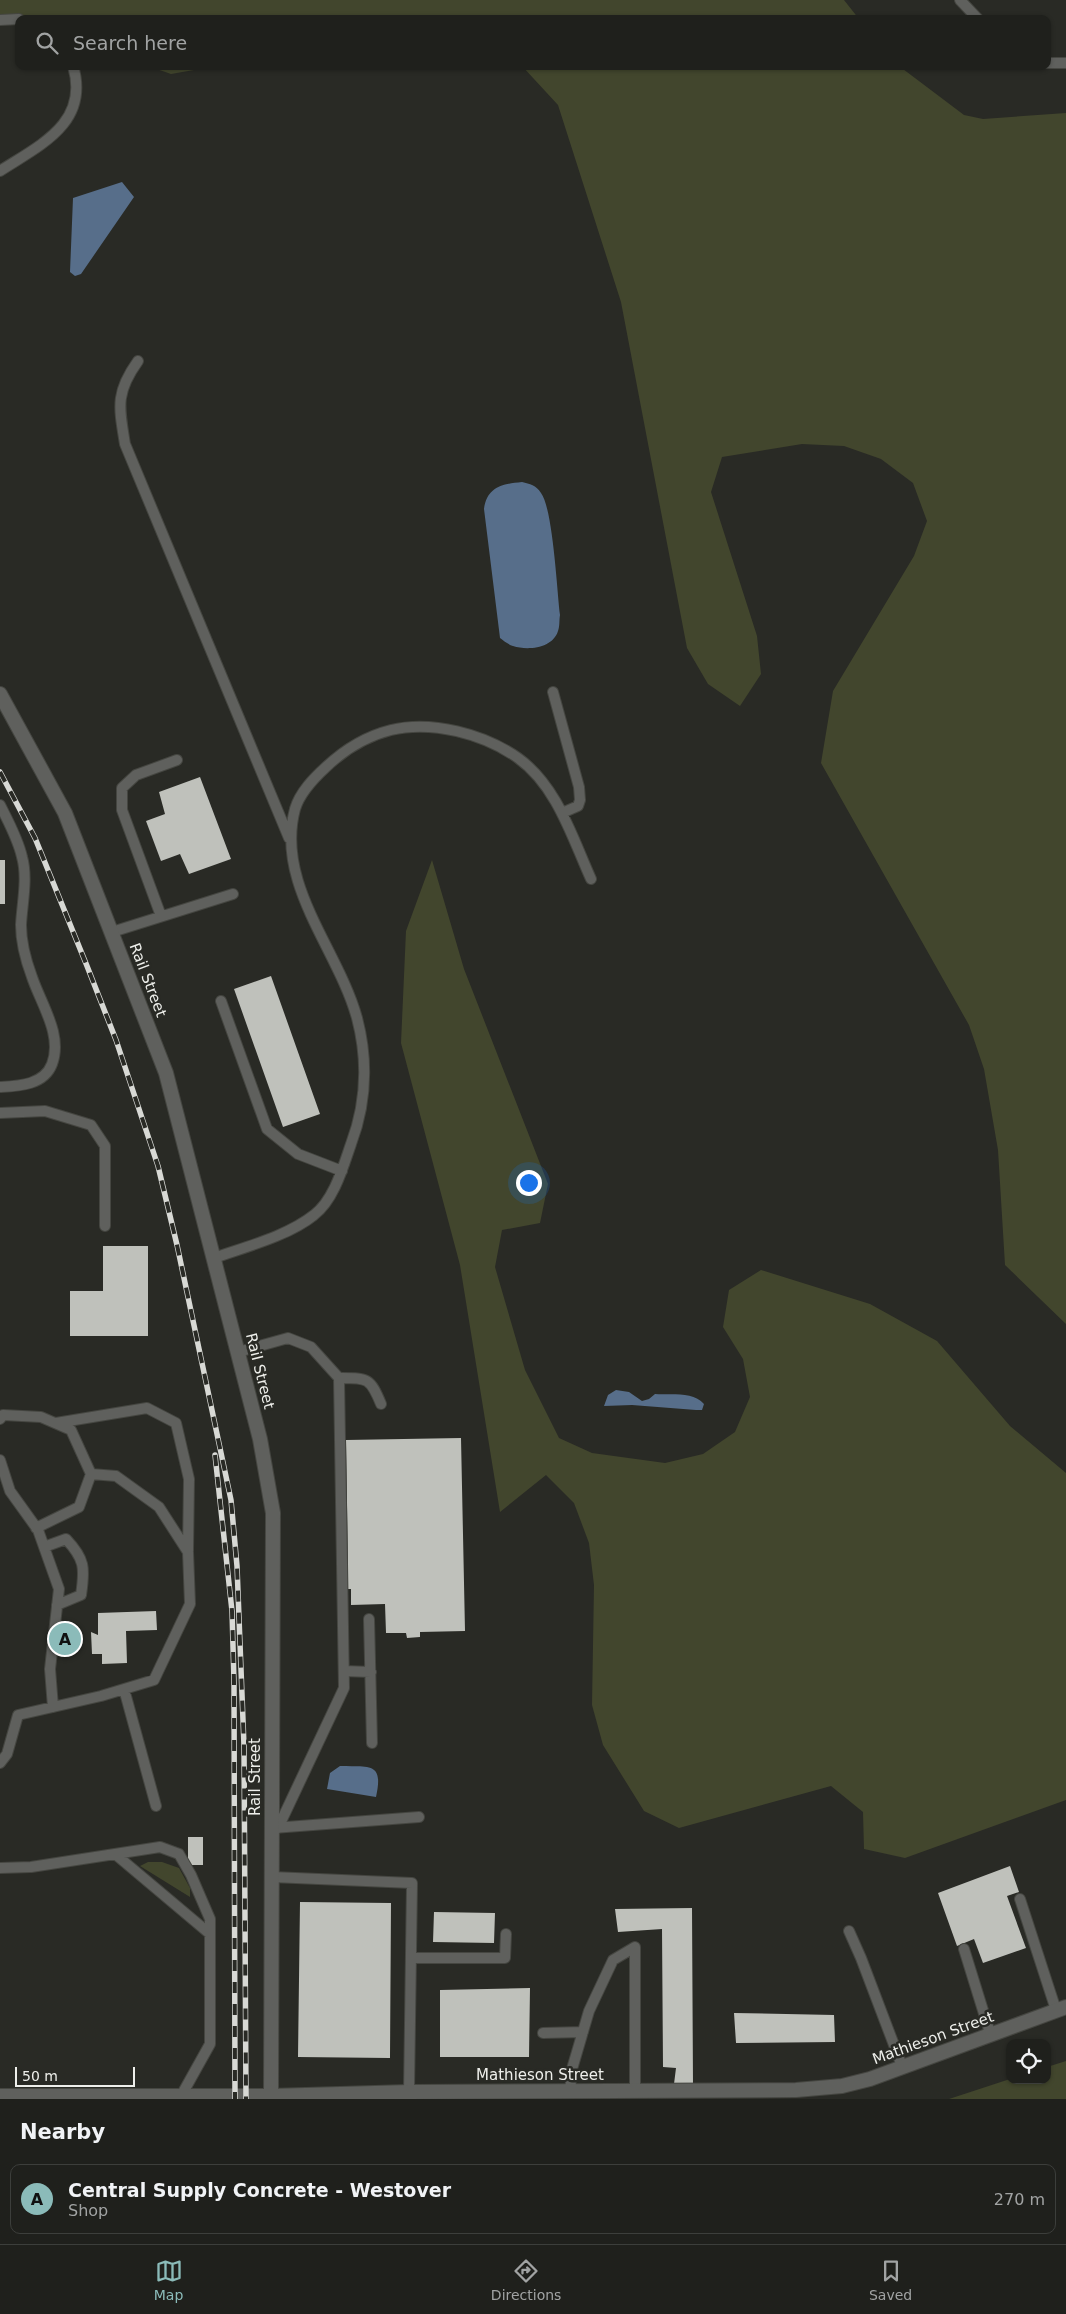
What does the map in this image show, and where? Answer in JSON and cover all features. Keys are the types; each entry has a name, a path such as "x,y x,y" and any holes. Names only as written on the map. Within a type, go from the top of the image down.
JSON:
{"street":[{"name":"Rail Street","path":"0,694 65,813 166,1073 262,1448 273,1513 275,1828 272,1876 271,2098"},
{"name":"Mathieson Street","path":"0,2096 271,2098 409,2092 548,2095 570,2092 636,2091 713,2095 796,2090 842,2086 1061,2009"}],"lane":[{"path":"960,0 974,15"},
{"path":"0,20 15,19"},
{"path":"1051,63 1066,63"},
{"path":"0,171 58,133 75,104 77,80 74,70"},
{"path":"138,361 125,379 119,405 125,444 290,839 294,866 304,896 327,951 344,982 357,1018 364,1057 363,1097 356,1132 342,1171 326,1202 316,1215 268,1239 214,1258"},
{"path":"553,692 579,787 580,800 578,806 562,813"},
{"path":"290,839 296,806 310,782 335,759 357,744 392,730 425,727 455,731 488,742 519,759 547,787 562,813 591,879"},
{"path":"160,916 122,810 122,788 136,775 177,760"},
{"path":"0,805 23,858 24,892 21,927 24,953 52,1028 55,1049 52,1063 46,1075 33,1082 0,1087"},
{"path":"112,932 233,894"},
{"path":"221,1001 267,1129 298,1154 342,1171"},
{"path":"0,1113 45,1111 91,1125 105,1146 105,1226"},
{"path":"238,1352 288,1338 311,1346 339,1378 344,1688 275,1828"},
{"path":"339,1378 368,1381 374,1386 381,1404"},
{"path":"0,1763 7,1754 18,1715 154,1680 190,1604 188,1552 190,1479 176,1423 147,1408 56,1423"},
{"path":"0,1419 3,1415 41,1417 71,1430 91,1474 79,1507 36,1528"},
{"path":"0,1460 10,1491 36,1528 58,1590 50,1669 53,1707"},
{"path":"91,1474 116,1476 159,1507 188,1552"},
{"path":"44,1547 66,1538 78,1552 84,1570 81,1595 57,1605"},
{"path":"369,1619 372,1744"},
{"path":"344,1671 370,1672"},
{"path":"124,1689 156,1806"},
{"path":"275,1828 419,1817"},
{"path":"0,1868 31,1867 160,1847 179,1854 191,1875 210,1919 210,2044 181,2096"},
{"path":"115,1854 210,1934"},
{"path":"272,1876 412,1883 409,2092"},
{"path":"1020,1899 1061,2009"},
{"path":"849,1931 862,1958 902,2066"},
{"path":"411,1958 505,1958 506,1934"},
{"path":"570,2092 572,2069 589,2011 613,1960 635,1947 636,2091"},
{"path":"964,1949 990,2033"},
{"path":"543,2033 583,2032"}],"green space":[{"path":"0,0 844,0 856,15 15,15 15,23 0,18"},
{"path":"160,70 194,70 171,74"},
{"path":"526,70 904,70 964,115 983,119 1066,113 1066,1324 1005,1265 998,1150 984,1069 969,1025 821,763 833,691 914,556 927,521 913,483 881,459 844,446 802,444 722,457 711,492 757,636 761,674 740,706 708,684 687,648 621,302 558,105"},
{"path":"432,860 464,969 548,1184 540,1223 502,1230 495,1267 525,1370 559,1438 592,1453 665,1463 703,1454 735,1432 750,1397 743,1359 723,1327 729,1290 761,1270 870,1304 937,1341 1010,1426 1066,1473 1066,1800 905,1858 864,1849 863,1812 831,1786 679,1828 644,1811 603,1745 592,1705 594,1585 589,1543 574,1503 546,1475 500,1512 460,1265 401,1043 406,931"},
{"path":"148,1862 162,1862 179,1868 190,1888 190,1897 140,1866"},
{"path":"1066,2061 1066,2099 949,2099 1006,2080 1006,2084 1051,2084 1051,2066"}],"water":[{"path":"122,182 134,197 81,274 75,276 70,272 73,198"},
{"path":"522,482 537,488 545,502 549,515 560,615 559,629 555,637 546,645 533,648 513,646 500,638 484,509 488,496 492,491 508,484"},
{"path":"616,1390 629,1392 642,1401 649,1399 655,1394 681,1394 694,1397 704,1404 702,1410 632,1405 604,1406 608,1395"},
{"path":"340,1766 372,1768 378,1777 376,1797 327,1789 330,1773"}],"building":[{"path":"200,777 231,859 189,874 180,854 161,861 146,821 165,814 159,792"},
{"path":"0,860 5,860 5,904 0,904"},
{"path":"271,976 320,1114 283,1127 234,989"},
{"path":"103,1246 148,1246 148,1336 70,1336 70,1291 103,1291"},
{"path":"461,1438 465,1631 420,1632 420,1637 407,1638 406,1633 386,1633 385,1604 351,1605 351,1589 339,1589 338,1571 348,1571 346,1440"},
{"path":"156,1611 157,1630 126,1631 127,1663 102,1664 102,1654 92,1654 91,1632 98,1635 98,1613"},
{"path":"188,1837 203,1837 203,1865 188,1865"},
{"path":"1010,1866 1019,1892 1007,1896 1026,1948 983,1963 974,1939 957,1946 938,1893"},
{"path":"300,1902 391,1903 390,2058 298,2057"},
{"path":"692,1908 693,2085 674,2084 676,2068 663,2067 662,1929 618,1932 615,1909"},
{"path":"434,1912 495,1913 494,1943 433,1942"},
{"path":"530,1988 529,2057 440,2057 440,1990"},
{"path":"734,2013 834,2015 835,2042 736,2043"}],"railway":[{"path":"0,772 35,838 87,966 116,1040 158,1166 177,1245 231,1500 237,1566 244,1746 246,2099"},
{"path":"215,1455 232,1611 234,1682 235,2099"}],"place":[{"name":"Central Supply Concrete - Westover","path":"65,1639"}]}
